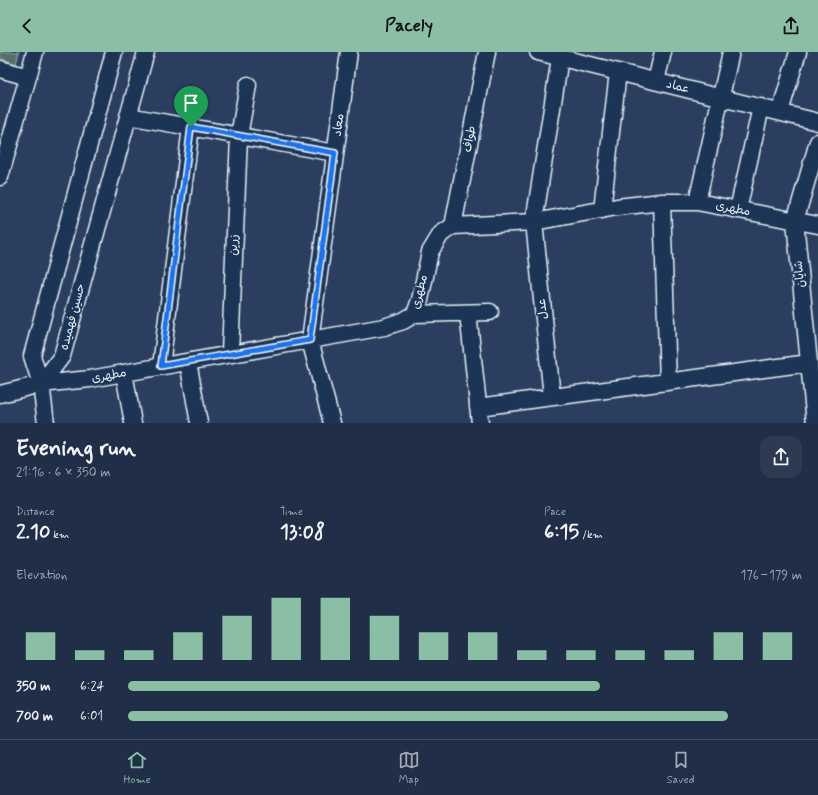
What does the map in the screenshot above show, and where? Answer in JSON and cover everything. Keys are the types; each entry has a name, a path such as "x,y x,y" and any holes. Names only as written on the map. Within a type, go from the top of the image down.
{"street":[{"path":"0,177 6,134 28,77 35,52"},
{"path":"46,423 41,384 32,356 114,52"},
{"name":"حسین فهمیده","path":"41,384 62,356 146,52"},
{"name":"معاد","path":"310,340 349,52"},
{"name":"طواف","path":"453,226 487,52"},
{"name":"عماد","path":"538,52 560,58 582,57 618,72 818,122"},
{"path":"656,81 663,52"},
{"path":"697,202 719,97 731,52"},
{"path":"780,112 798,52"},
{"name":"عدل","path":"552,397 534,222 560,58"},
{"path":"0,69 28,77"},
{"path":"602,210 618,72"},
{"name":"زرین","path":"230,354 239,136 248,85"},
{"path":"738,210 761,107"},
{"path":"128,116 335,153"},
{"path":"161,366 191,127"},
{"path":"795,221 818,142"},
{"path":"662,202 668,382"},
{"name":"مطهری","path":"0,394 41,384 90,379 188,362 384,327 403,321 415,314 420,300 430,252 441,234 453,226 534,222 602,210 662,202 697,202 818,226"},
{"name":"شایان","path":"795,221 812,352 816,400 815,423"},
{"path":"415,314 490,312"},
{"path":"468,313 479,415 552,397 668,382 812,352"},
{"path":"310,340 332,423"},
{"path":"188,362 199,423"},
{"path":"124,373 133,423"}],"green space":[{"path":"0,52 19,52 16,64 0,58"}],"route":[{"path":"191,127 335,153 310,340 161,366 191,127"}]}
